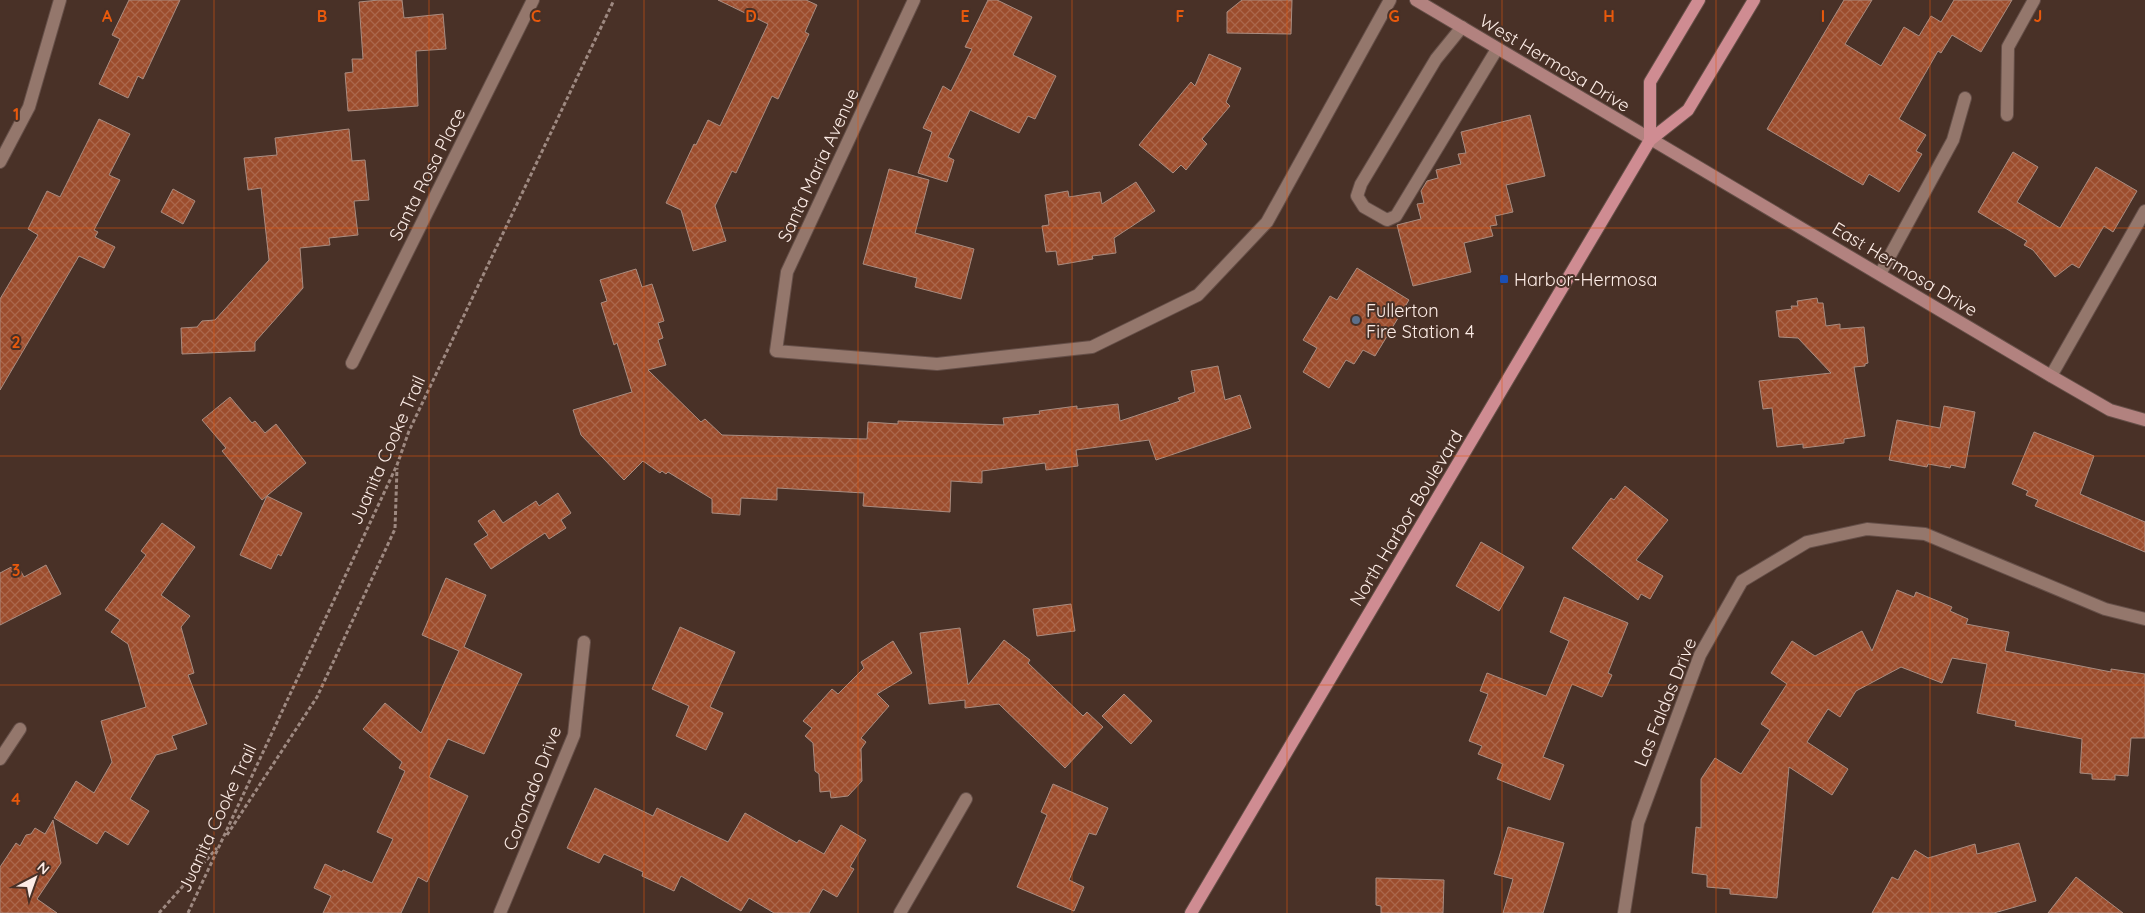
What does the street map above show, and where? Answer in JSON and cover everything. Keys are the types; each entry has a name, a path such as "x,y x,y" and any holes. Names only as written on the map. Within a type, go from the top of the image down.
{"main road":[{"path":"1650,140 1650,82 1699,0"},
{"name":"North Harbor Boulevard","path":"1191,913 1650,140 1688,110 1754,0"}],"street":[{"path":"0,162 29,107 60,0"},
{"name":"Santa Rosa Place","path":"352,363 533,0"},
{"name":"Santa Maria Avenue","path":"914,0 787,272 776,350 937,364 1092,347 1198,295 1267,222 1390,0"},
{"name":"West Hermosa Drive","path":"1416,0 1650,140"},
{"path":"2007,115 2008,47 2034,0"},
{"path":"1462,28 1436,59 1361,184 1357,196 1364,207 1387,220 1396,216 1497,49"},
{"path":"1880,274 1953,140 1965,98"},
{"name":"East Hermosa Drive","path":"1650,140 2110,410 2145,420"},
{"path":"2051,376 2145,211"},
{"name":"Las Faldas Drive","path":"1624,913 1638,823 1700,655 1742,581 1807,542 1867,529 1925,534 2105,609 2145,620"},
{"name":"Coronado Drive","path":"500,913 574,735 584,642"},
{"path":"0,759 20,729"},
{"path":"900,913 966,799"}],"path":[{"name":"Juanita Cooke Trail","path":"188,913 397,464 409,431 614,0"},
{"path":"159,913 220,844 321,688 394,529 397,464"}],"building":[{"path":"129,0 180,0 143,79 138,76 128,98 99,84 120,39 112,35"},
{"path":"402,0 404,18 443,14 446,49 416,51 418,106 348,111 345,73 353,72 352,59 363,59 359,2"},
{"path":"718,0 806,0 817,5 805,32 809,34 778,99 772,96 736,173 732,171 715,206 726,241 693,251 681,210 666,203 694,144 696,145 708,120 720,126 768,24"},
{"path":"988,0 997,0 1032,17 1013,55 1056,76 1035,119 1028,116 1019,133 970,110 948,157 954,160 947,182 918,173 932,132 923,128 943,86 951,91 972,49 965,47"},
{"path":"1242,0 1292,0 1291,34 1227,33 1227,12"},
{"path":"1844,0 1872,0 1845,44 1881,66 1904,27 1919,36 1931,16 1941,22 1954,0 2012,0 1981,52 1952,35 1941,53 1938,51 1899,119 1926,135 1916,151 1922,154 1899,192 1869,174 1863,185 1767,129"},
{"path":"1209,54 1241,68 1226,102 1230,106 1202,139 1207,144 1186,170 1181,165 1173,173 1139,145 1191,82 1195,86"},
{"path":"1530,115 1545,176 1506,185 1513,212 1495,216 1497,225 1490,226 1493,236 1464,243 1471,272 1413,286 1397,225 1421,219 1417,204 1424,203 1421,191 1427,181 1438,178 1436,170 1461,164 1458,154 1466,153 1461,132"},
{"path":"99,119 130,134 109,175 120,180 94,230 98,232 95,237 115,247 104,268 79,256 0,390 0,299 38,235 28,229 47,191 60,197"},
{"path":"349,129 352,161 365,160 369,200 354,201 358,235 329,238 330,245 300,248 303,288 255,342 255,351 182,354 181,328 197,327 202,321 215,320 269,260 261,188 248,190 244,158 277,155 275,138"},
{"path":"2013,152 2038,167 2017,202 2060,228 2096,167 2137,191 2113,232 2104,226 2079,268 2072,264 2055,277 2033,250 2024,245 2027,241 1978,212"},
{"path":"889,169 929,180 915,233 974,249 961,299 915,287 917,278 863,264"},
{"path":"1136,182 1155,211 1114,238 1116,253 1092,256 1093,259 1058,265 1056,251 1046,252 1042,226 1049,225 1045,195 1068,191 1069,197 1100,192 1102,204"},
{"path":"173,189 195,201 183,224 161,212"},
{"name":"Fullerton Fire Station 4","path":"1357,268 1409,300 1375,356 1363,350 1354,364 1346,360 1329,388 1303,372 1317,348 1303,340 1330,296 1337,300"},
{"path":"636,269 642,287 652,284 664,321 658,323 663,338 658,340 666,365 648,370 701,422 705,419 722,435 867,439 868,422 898,424 898,421 1004,425 1003,418 1040,414 1039,411 1077,406 1077,409 1118,404 1120,421 1180,401 1178,398 1195,392 1191,371 1218,366 1225,400 1240,395 1251,428 1156,460 1149,440 1076,450 1078,466 1046,470 1045,463 982,471 982,483 951,481 950,512 863,506 864,493 777,488 777,500 741,498 740,515 712,513 712,499 668,472 666,474 662,471 660,473 643,461 624,480 581,435 573,410 632,392 617,343 614,345 601,303 607,301 600,280"},
{"path":"1817,298 1818,303 1823,303 1826,326 1840,324 1840,329 1864,327 1868,363 1865,366 1854,367 1865,436 1844,439 1844,443 1803,448 1803,444 1777,447 1772,408 1763,409 1759,381 1831,373 1798,338 1779,337 1776,311 1792,309 1791,306 1798,306 1797,301"},
{"path":"230,397 252,423 255,421 265,433 276,424 306,463 262,500 222,451 226,448 202,420"},
{"path":"1944,406 1975,412 1965,468 1951,465 1950,468 1928,464 1927,467 1889,460 1897,420 1940,428"},
{"path":"2034,432 2094,456 2080,494 2145,522 2145,552 2035,506 2038,500 2026,495 2028,491 2012,484"},
{"path":"1625,486 1668,520 1636,560 1663,576 1650,599 1641,594 1638,600 1572,548 1611,498 1614,500"},
{"path":"558,493 571,513 561,520 566,528 549,539 545,533 491,569 474,544 488,535 478,521 494,510 503,523 536,501 539,506"},
{"path":"267,496 302,513 281,556 278,554 271,569 240,555"},
{"path":"162,523 195,547 161,595 190,616 181,627 194,673 188,675 207,724 172,736 177,749 156,755 130,799 149,811 128,845 105,831 97,844 54,818 76,781 94,793 112,762 101,721 146,707 128,644 111,632 120,620 105,610 146,555 141,551"},
{"path":"1481,542 1524,567 1499,611 1456,586"},
{"path":"17,564 24,577 46,565 61,594 0,625 0,573"},
{"path":"446,578 486,595 464,647 522,674 484,754 448,739 429,777 468,796 427,882 418,877 401,913 323,913 331,896 314,888 325,864 372,883 393,839 377,832 405,771 399,768 402,762 363,729 385,703 421,733 459,651 422,635"},
{"path":"1897,590 1914,597 1916,592 1952,607 1950,611 1968,619 1966,624 2009,632 2005,651 2111,672 2111,669 2145,674 2145,738 2131,738 2128,776 2115,775 2115,780 2092,779 2092,774 2080,773 2082,739 2015,726 2016,721 1977,713 1987,664 1952,658 1942,683 1901,667 1856,691 1840,717 1828,709 1807,742 1848,769 1832,795 1789,767 1777,898 1730,894 1730,889 1707,887 1707,875 1692,873 1696,827 1701,828 1701,779 1715,758 1741,774 1770,730 1761,724 1787,684 1771,673 1792,641 1815,656 1862,631 1872,651"},
{"path":"1564,597 1628,623 1608,673 1612,675 1602,697 1572,684 1543,757 1564,765 1550,800 1497,779 1503,764 1478,754 1482,746 1469,741 1488,694 1480,691 1487,673 1546,696 1569,641 1550,632"},
{"path":"1071,604 1075,631 1037,636 1033,609"},
{"path":"680,627 735,652 710,707 723,713 706,750 676,736 689,706 652,689"},
{"path":"960,628 968,685 1004,640 1030,660 1028,663 1083,716 1087,712 1103,727 1065,768 999,704 965,708 965,700 929,704 920,633"},
{"path":"893,641 912,673 877,694 889,706 861,738 866,742 861,749 862,781 848,796 831,798 830,791 820,792 819,774 815,771 813,743 805,736 812,728 803,721 832,689 838,694 864,668 861,662"},
{"path":"1124,694 1152,721 1131,744 1102,716"},
{"path":"1053,784 1108,808 1096,835 1089,833 1069,880 1084,887 1074,911 1017,887 1047,815 1041,812"},
{"path":"595,788 653,816 657,808 728,842 745,813 797,843 799,840 824,854 841,825 866,840 850,867 854,869 837,897 823,889 809,913 774,913 749,898 741,911 681,876 674,891 642,876 643,872 604,854 599,863 567,848"},
{"path":"53,820 61,863 37,899 57,913 0,913 0,867 16,843 20,846 26,835 31,834 35,828 45,834"},
{"path":"1508,827 1564,843 1543,913 1503,913 1513,879 1494,874"},
{"path":"2019,843 2036,901 1994,913 1872,913 1892,877 1898,880 1915,850 1928,858 1975,844 1977,854"},
{"path":"2076,877 2123,913 2048,913"},
{"path":"1376,878 1444,880 1443,913 1381,913 1381,906 1376,905"}],"place":[{"name":"Harbor-Hermosa","path":"1504,279"},
{"name":"Fullerton Fire Station 4","path":"1356,320"}]}
